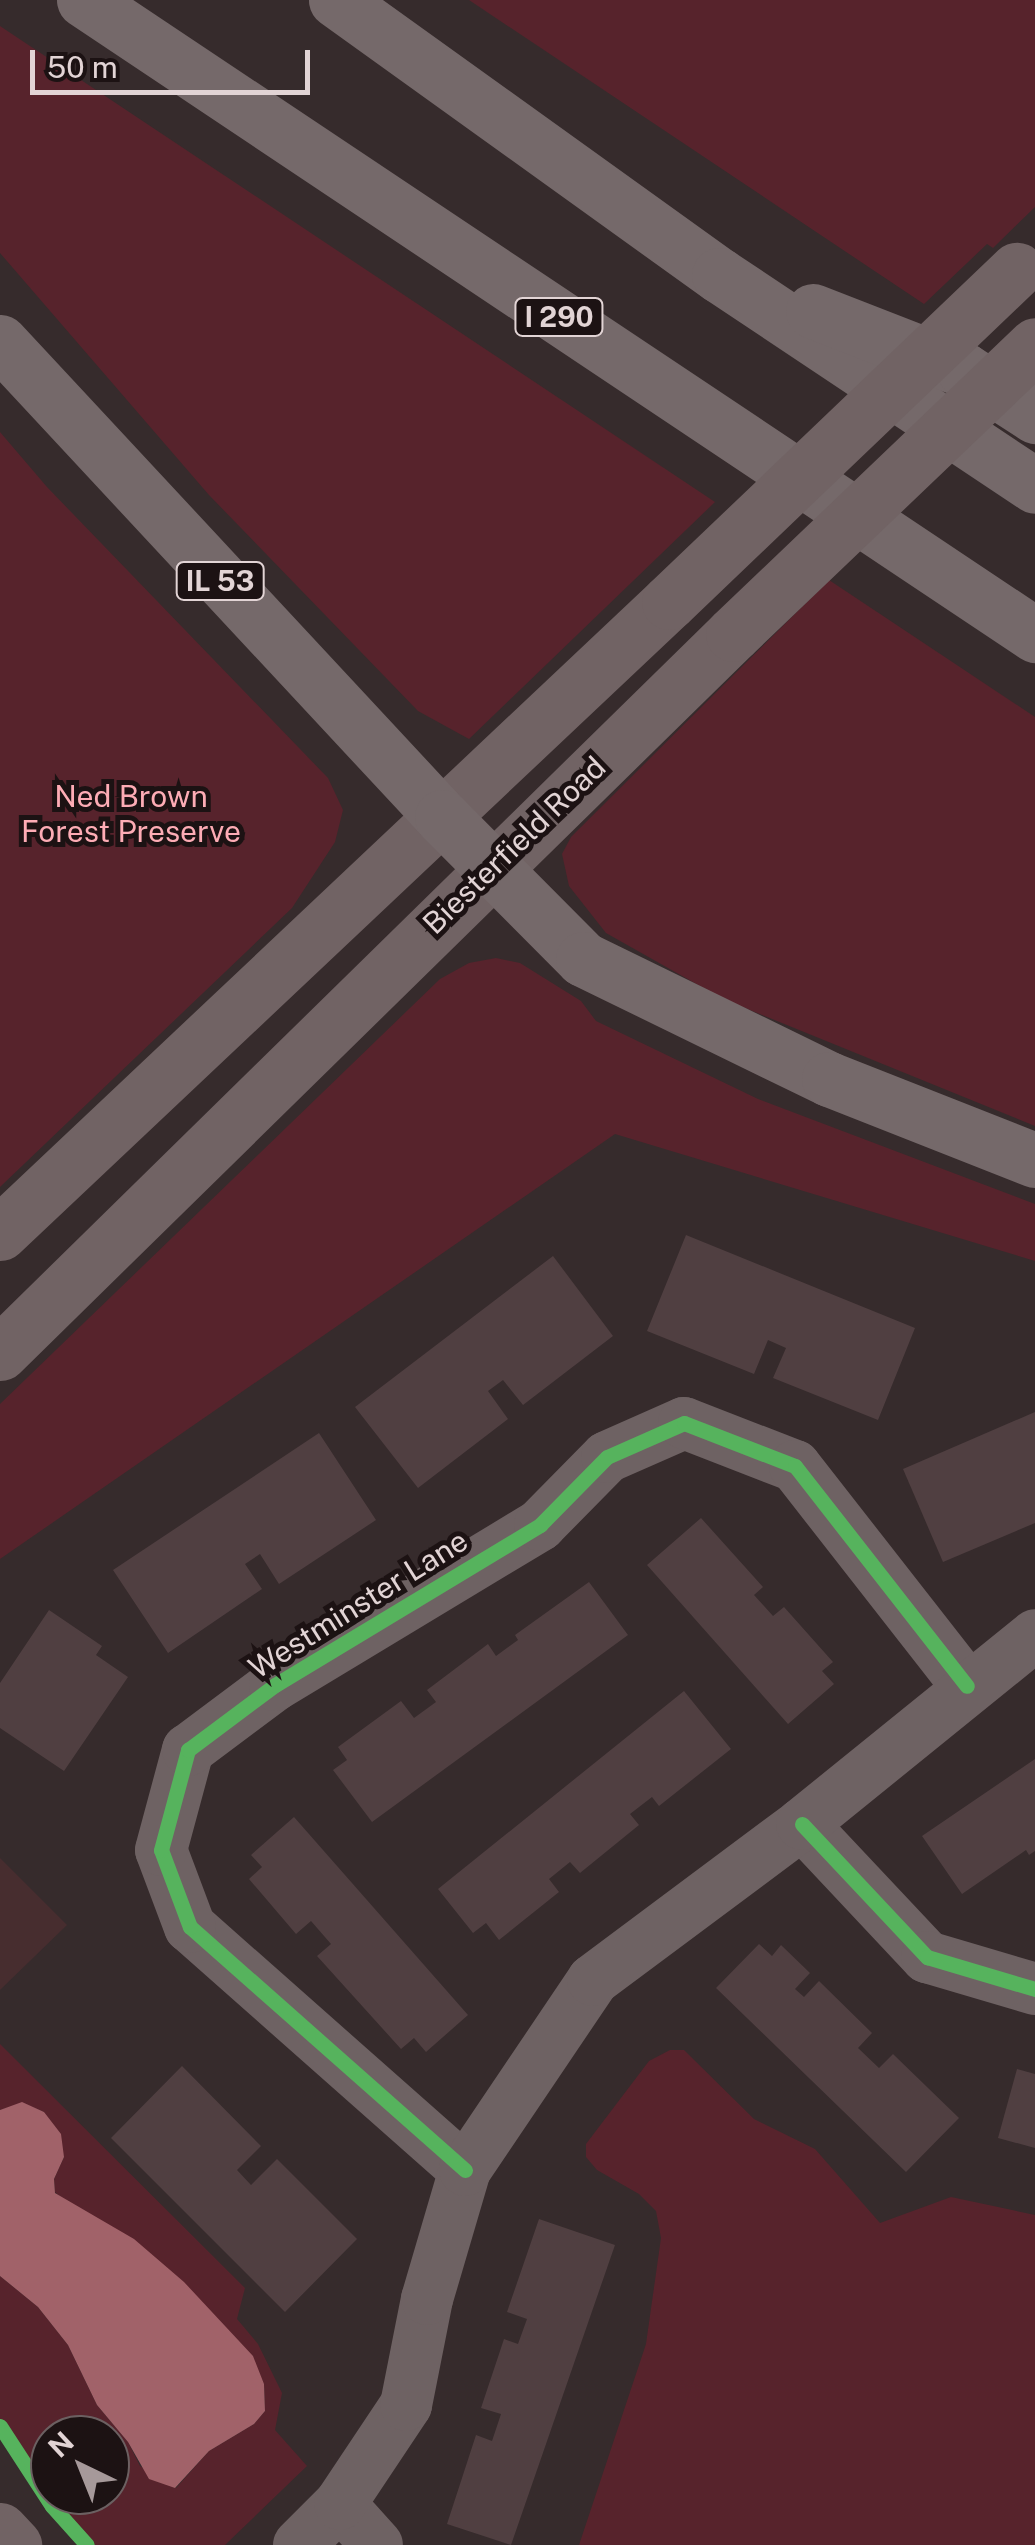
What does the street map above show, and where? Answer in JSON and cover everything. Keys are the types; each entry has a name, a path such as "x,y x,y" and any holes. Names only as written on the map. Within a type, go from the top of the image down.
{"highway":[{"name":"I 290","path":"84,0 1035,635"},
{"path":"336,0 718,275 1035,486"},
{"path":"718,275 964,370 1035,416"},
{"name":"IL 53","path":"0,342 442,818"},
{"path":"442,818 582,959 829,1079 1035,1160"}],"main road":[{"path":"0,1233 1026,262"},
{"name":"Biesterfield Road","path":"0,1353 492,866 1035,344"},
{"path":"0,2530 14,2545"}],"street":[{"name":"Westminster Lane","path":"465,2170 190,1927 162,1850 188,1750 275,1685 540,1525 607,1457 684,1422 795,1466 968,1686"},
{"path":"299,2545 340,2504 406,2405 427,2298 465,2170 594,1980 802,1824 1035,1635"},
{"path":"802,1824 926,1957 1035,1989"},
{"path":"340,2504 377,2545"}],"shaded area":[{"path":"0,1858 67,1925 0,1990"},
{"path":"22,2102 44,2112 61,2134 64,2157 54,2179 55,2193 134,2239 184,2282 253,2356 264,2384 265,2411 254,2424 209,2451 175,2488 149,2479 130,2446 130,2415 105,2415 68,2345 38,2307 0,2276 0,2110"}],"green space":[{"path":"469,0 1035,0 1035,207 993,248 987,244 924,304"},
{"path":"0,26 715,502 469,739 418,711 209,495 0,253"},
{"name":"Ned Brown Forest Preserve","path":"0,432 47,487 328,778 343,810 335,842 292,908 0,1187"},
{"path":"829,580 1035,717 1035,1126 723,999 606,933 569,886 562,854 571,837"},
{"path":"496,958 520,963 581,1001 596,1021 758,1099 1035,1204 1035,1261 615,1134 0,1559 0,1404 440,979 469,963"},
{"path":"0,2044 245,2288 237,2319 258,2344 282,2393 275,2430 307,2466 225,2545 87,2545 60,2515 130,2515 130,2446 140,2466 176,2488 209,2451 254,2424 265,2411 264,2384 55,2192 54,2179 64,2157 44,2112 22,2103 0,2110"},
{"path":"670,2050 684,2050 754,2119 815,2149 880,2223 951,2197 1035,2215 1035,2545 579,2545 646,2344 661,2238 656,2211 639,2194 597,2170 586,2157 586,2144 649,2061"},
{"path":"0,2276 38,2307 68,2345 105,2415 30,2415 30,2472 0,2426"}],"building":[{"path":"686,1235 915,1328 878,1420 773,1378 786,1348 768,1340 754,1374 647,1331"},
{"path":"553,1256 613,1336 523,1405 503,1380 488,1391 508,1419 418,1488 355,1407"},
{"path":"1035,1412 1035,1523 943,1562 903,1469"},
{"path":"319,1433 376,1520 279,1584 260,1554 245,1564 262,1589 168,1653 113,1570"},
{"path":"701,1518 763,1587 754,1595 773,1616 784,1607 833,1662 822,1671 834,1684 788,1724 647,1565"},
{"path":"589,1582 628,1635 372,1822 333,1770 347,1760 338,1747 401,1701 414,1718 436,1702 427,1690 488,1644 496,1656 518,1640 515,1635"},
{"path":"49,1610 102,1646 96,1655 128,1677 64,1771 0,1728 0,1683"},
{"path":"684,1691 731,1749 659,1806 652,1797 630,1814 639,1825 580,1873 570,1862 549,1879 559,1892 499,1940 486,1923 473,1933 438,1889"},
{"path":"1035,1759 1035,1851 1029,1855 1026,1850 962,1894 922,1836"},
{"path":"294,1817 468,2015 426,2052 414,2038 401,2049 317,1956 331,1944 311,1921 296,1934 249,1879 262,1867 251,1855"},
{"path":"759,1944 772,1956 781,1945 810,1973 795,1989 804,1997 819,1981 872,2033 858,2048 879,2068 893,2054 959,2118 906,2172 716,1988"},
{"path":"182,2066 261,2146 237,2170 251,2185 277,2159 357,2239 285,2312 111,2138"},
{"path":"1017,2069 1035,2074 1035,2148 998,2138"},
{"path":"539,2219 615,2245 511,2545 447,2524 476,2435 492,2441 501,2414 481,2408 504,2339 518,2344 527,2319 507,2312"}],"cycle path":[{"path":"465,2170 190,1927 161,1850 188,1750 275,1685 540,1525 607,1457 684,1423 795,1466 967,1686"},
{"path":"802,1824 927,1957 1035,1989"},
{"path":"0,2426 52,2506 87,2545"}]}
